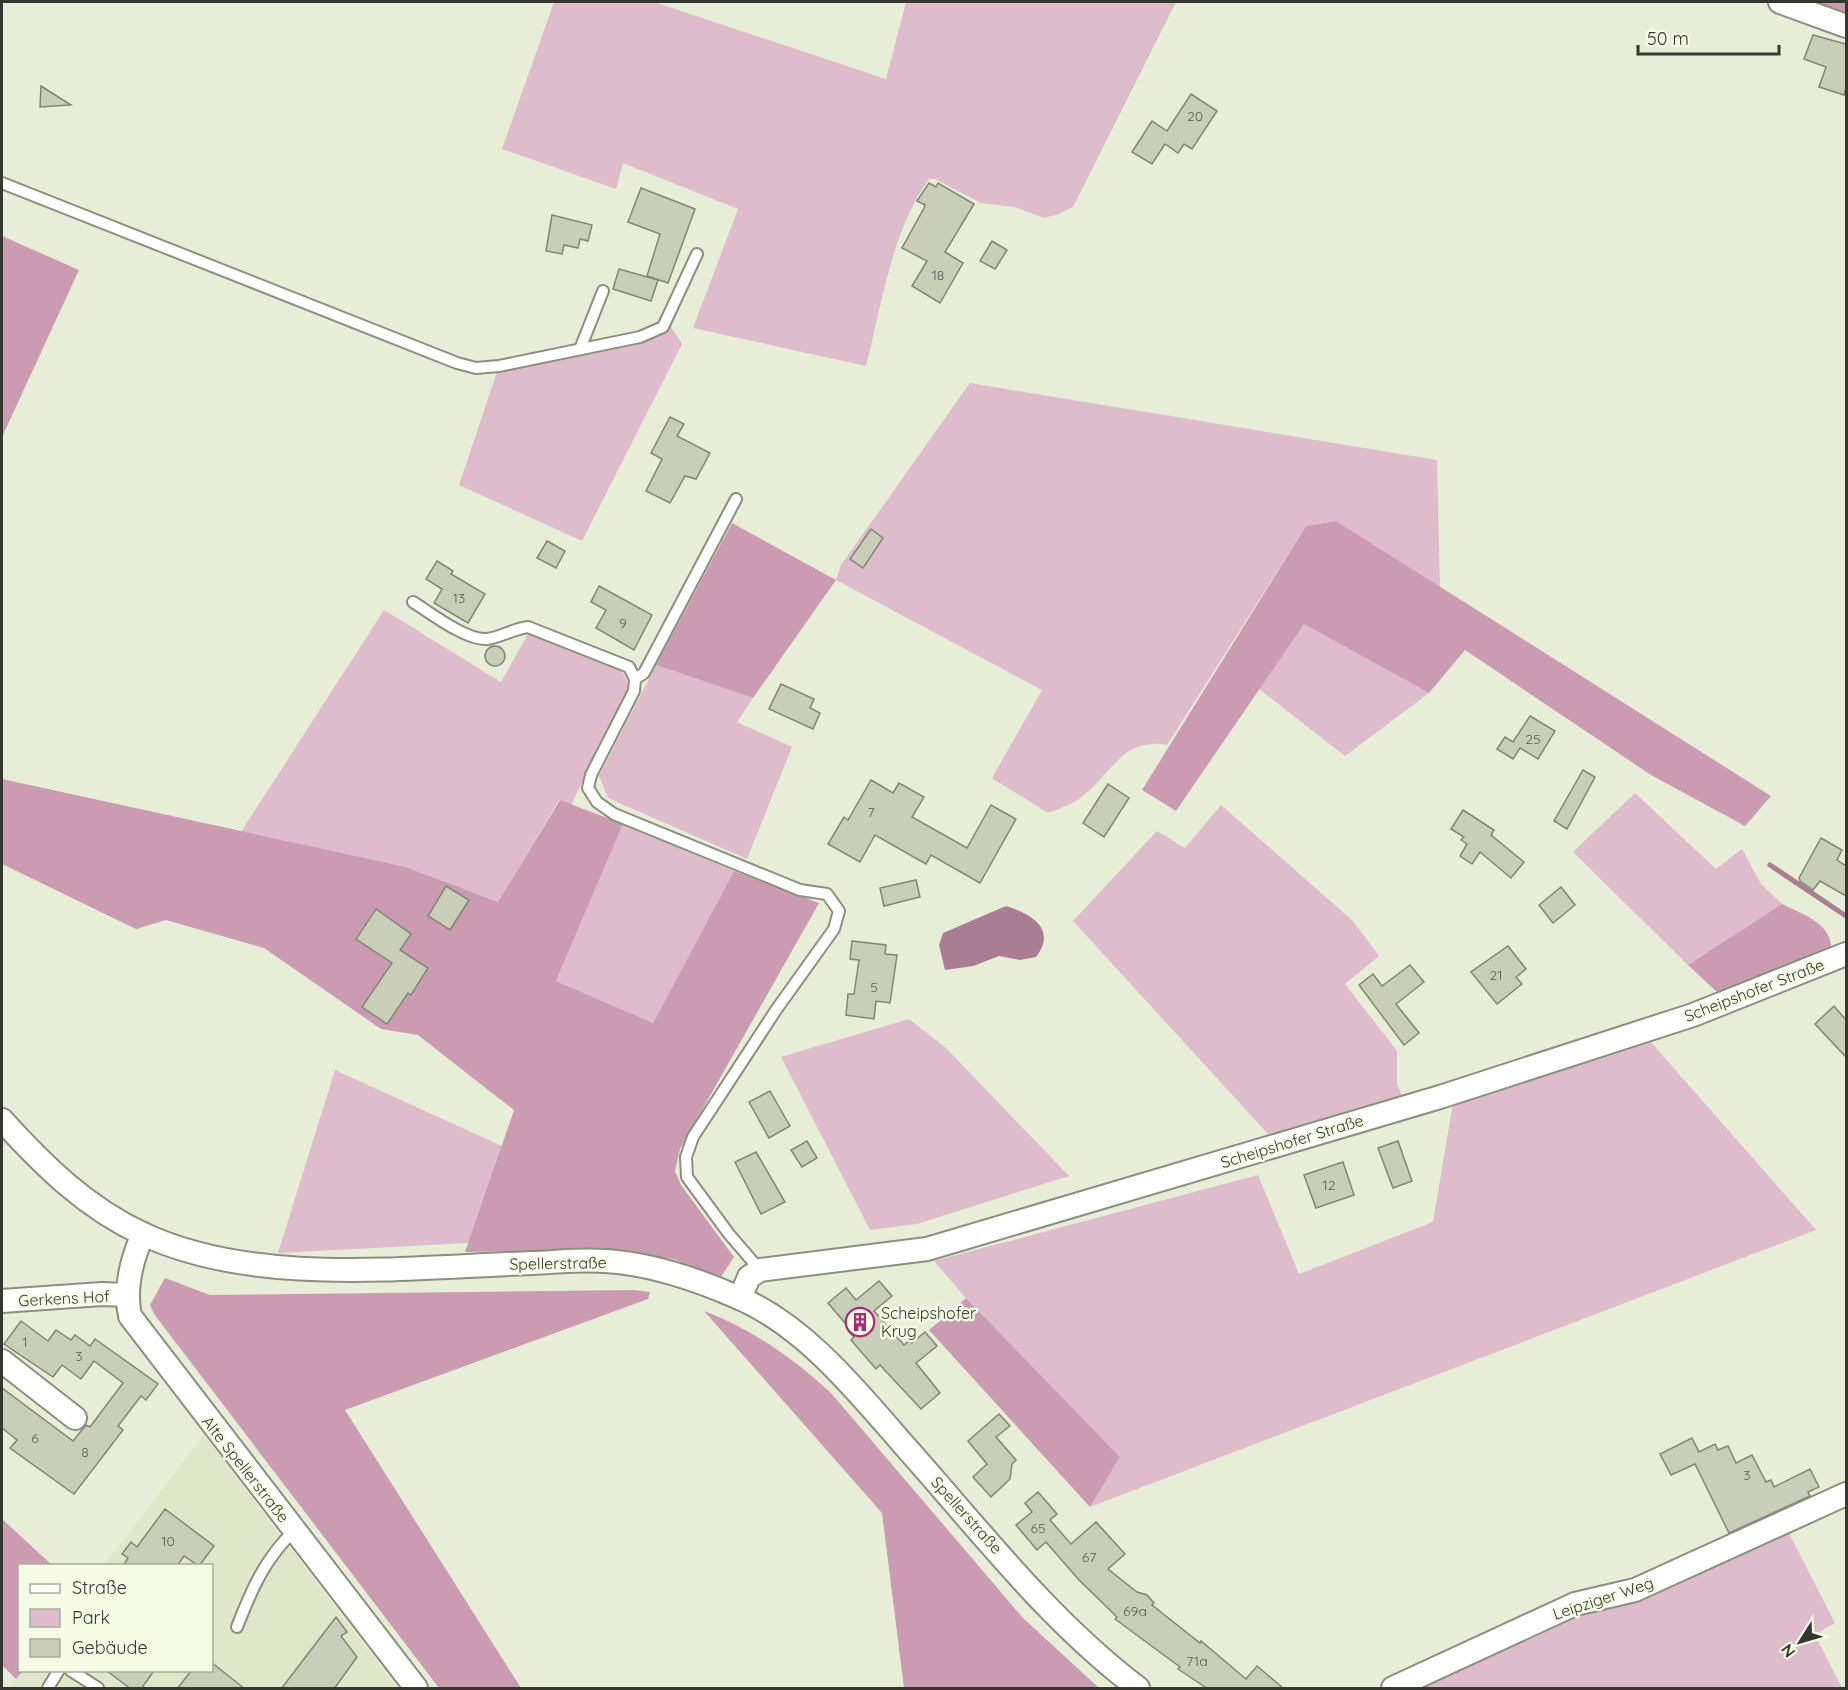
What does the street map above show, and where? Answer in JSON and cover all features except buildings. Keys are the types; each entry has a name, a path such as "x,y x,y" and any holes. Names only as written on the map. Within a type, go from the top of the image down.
{"street":[{"path":"1780,2 1846,26"},
{"name":"Scheipshofer Straße","path":"760,1270 927,1250 1451,1093 1694,1015 1846,954"},
{"name":"Spellerstraße","path":"2,1120 40,1162 86,1201 142,1234 201,1256 261,1268 352,1269 607,1261 675,1273 740,1298 770,1314 836,1367 1053,1612 1105,1664 1138,1689"},
{"path":"126,1296 135,1253 142,1234"},
{"path":"740,1298 749,1277 760,1270"},
{"name":"Gerkens Hof","path":"2,1302 102,1294 126,1296"},
{"name":"Alte Spellerstraße","path":"126,1296 130,1316 147,1341 416,1689"},
{"path":"2,1360 75,1418"},
{"name":"Leipziger Weg","path":"1393,1689 1575,1604 1635,1590 1846,1494"}],"lane":[{"path":"2,183 457,363 476,368 499,366 640,337 663,327 697,254"},
{"path":"580,349 603,291"},
{"path":"635,679 644,673 736,500"},
{"path":"413,602 476,640 528,627 629,667 635,679 634,692 591,775 588,788 597,802 614,814 800,890 826,894 839,910 834,929 776,1010 693,1137 686,1157 687,1177 760,1270"},
{"path":"237,1627 265,1563 294,1531"},
{"path":"48,1689 58,1672"},
{"path":"72,1672 98,1689"}],"shaded area":[{"path":"1808,2 1846,2 1846,15"},
{"path":"2,236 79,270 2,437"},
{"path":"1336,521 1771,796 1745,826 1651,775 1465,650 1429,693 1304,624 1176,811 1142,790 1306,526"},
{"path":"732,523 836,580 753,698 656,665"},
{"path":"2,779 406,867 498,902 560,800 623,824 556,981 653,1023 734,871 819,903 680,1149 675,1171 681,1185 734,1257 721,1277 673,1259 608,1250 465,1252 514,1110 418,1035 381,1029 264,948 166,920 136,929 2,864"},
{"path":"1782,904 1807,916 1821,926 1827,932 1831,949 1718,993 1688,965"},
{"path":"1006,906 1032,918 1043,930 1042,947 1036,957 1020,960 999,956 973,966 945,970 939,945 943,933"},
{"path":"165,1278 210,1295 633,1290 650,1292 648,1299 345,1410 521,1688 439,1688 154,1314 150,1305"},
{"path":"966,1298 1120,1457 1090,1507 929,1330"},
{"path":"704,1311 739,1326 771,1346 831,1393 1023,1618 1099,1688 904,1688 882,1513"},
{"path":"204,1435 397,1688 9,1688 22,1672 213,1672 213,1564 105,1564"},
{"path":"2,1519 51,1564 18,1564 18,1672 22,1672 16,1679 2,1665"}],"green space":[{"path":"554,2 654,2 886,79 906,2 1176,2 1073,207 1044,218 1015,207 981,203 935,179 929,179 905,222 897,245 866,366 693,328 738,209 623,163 616,189 502,149"},
{"path":"671,327 682,344 582,541 459,485 497,372 656,338"},
{"path":"970,383 1437,460 1440,587 1336,521 1306,526 1167,745 1152,744 1128,752 1079,799 1048,813 992,778 1042,690 836,580 841,565"},
{"path":"384,610 501,682 528,634 618,667 626,679 626,693 571,805 559,800 498,902 406,867 241,832"},
{"path":"1304,624 1429,693 1345,756 1259,689"},
{"path":"656,665 753,698 737,722 792,747 747,859 608,798 599,776"},
{"path":"1635,793 1716,869 1742,849 1761,884 1782,904 1688,965 1573,852"},
{"path":"1221,805 1353,921 1379,956 1345,984 1397,1051 1397,1084 1402,1095 1268,1134 1073,921 1157,831 1185,848"},
{"path":"623,824 734,871 653,1023 556,981"},
{"path":"909,1019 946,1048 1069,1176 917,1224 870,1230 781,1057"},
{"path":"1649,1040 1816,1230 1090,1507 1120,1457 966,1298 934,1261 1258,1175 1299,1274 1433,1222 1454,1097"},
{"path":"335,1070 502,1146 469,1243 278,1253"},
{"path":"1787,1529 1835,1623 1815,1635 1842,1688 1413,1688 1577,1611"}],"waterway":[{"path":"1770,865 1846,916"}],"place":[{"name":"Scheipshofer Krug","path":"860,1322"}]}
